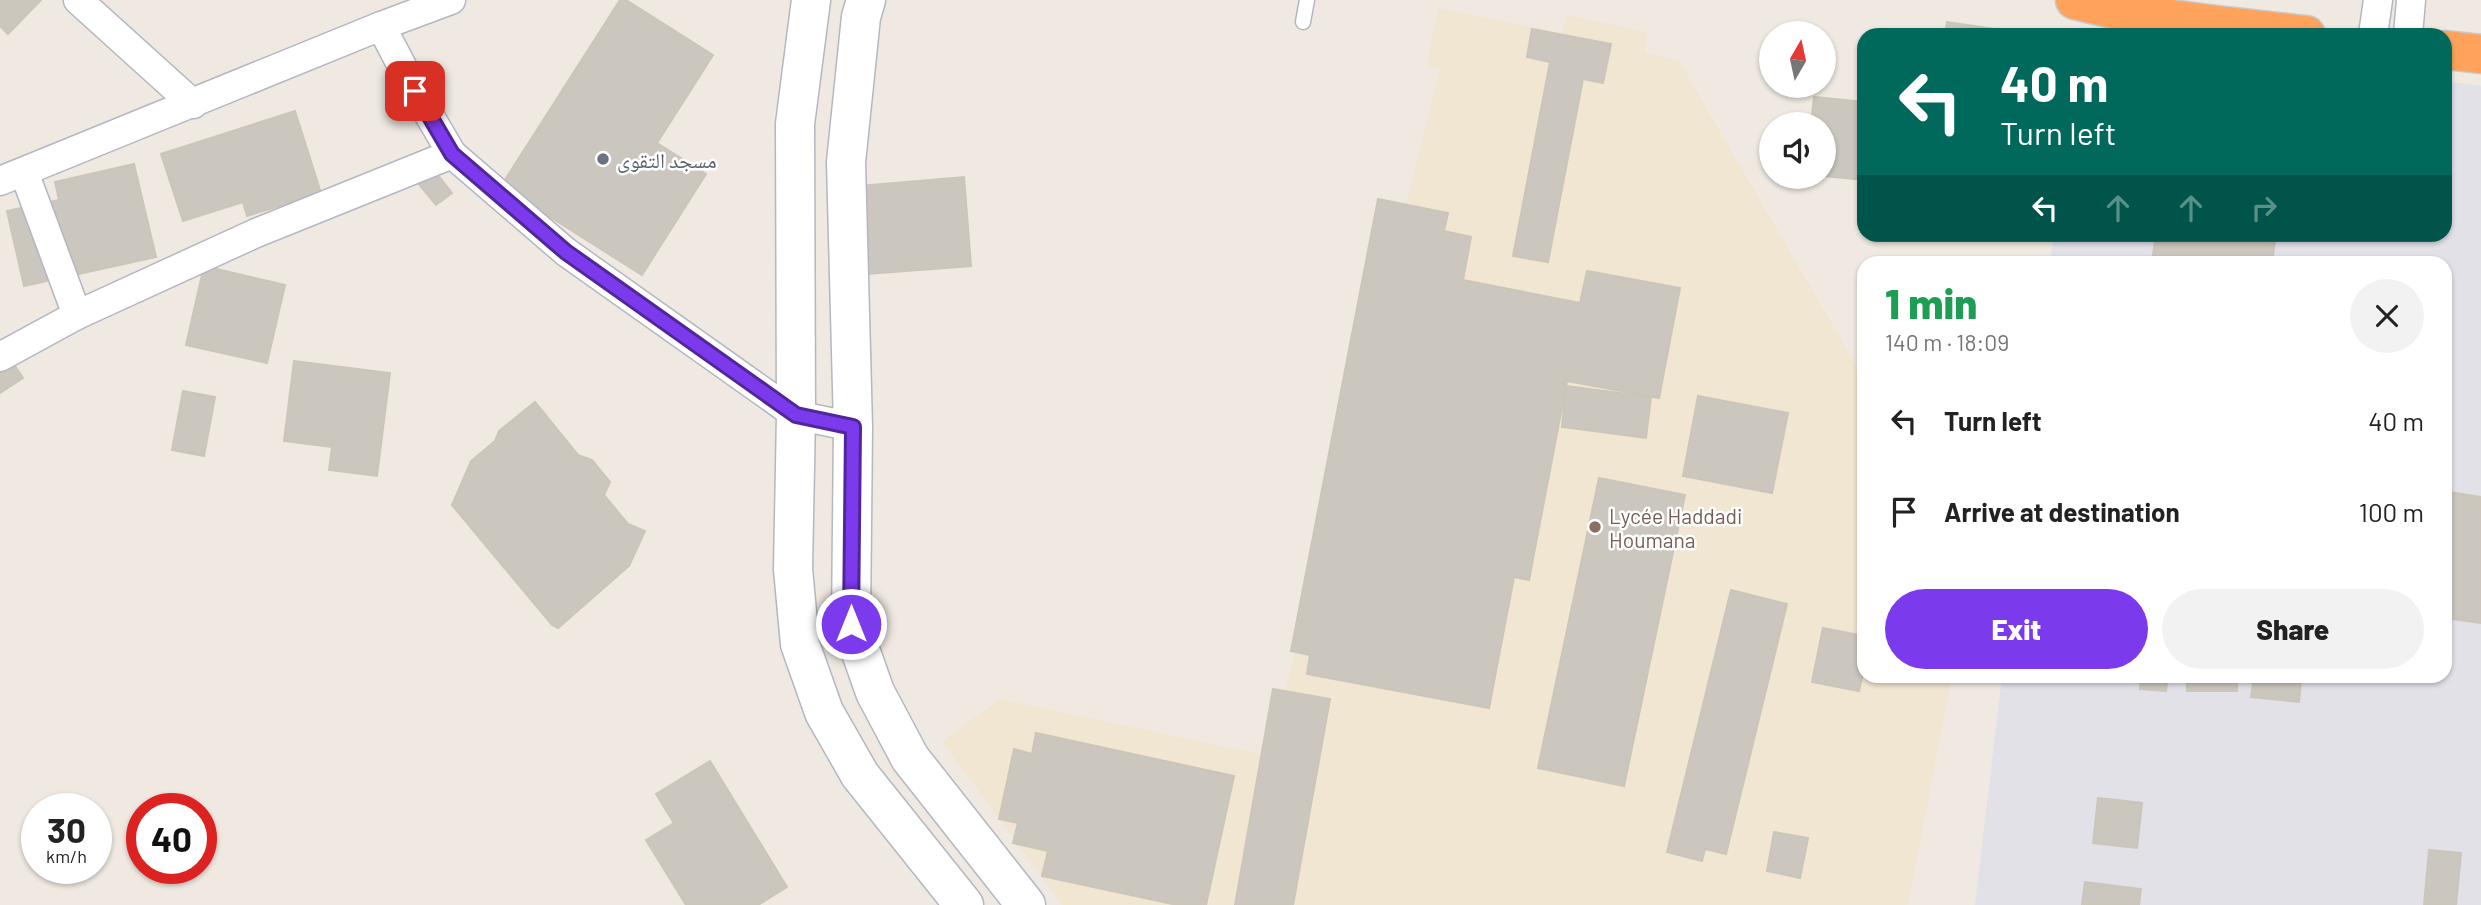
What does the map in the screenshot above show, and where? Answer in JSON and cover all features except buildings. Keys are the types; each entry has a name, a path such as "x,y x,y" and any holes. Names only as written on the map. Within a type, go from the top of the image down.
{"highway":[{"path":"2075,0 2103,8 2180,21 2243,28"},
{"path":"2452,51 2481,54"}],"street":[{"path":"78,0 192,104"},
{"path":"77,315 12,176 451,0"},
{"path":"811,0 795,124 796,415 793,569 800,643 824,712 860,775 964,905"},
{"path":"866,0 861,17 846,162 853,427 851,624 875,692 910,758 1026,905"},
{"path":"2374,28 2378,0"},
{"path":"2409,28 2411,0"},
{"path":"382,26 415,91 452,154 566,252 796,415 853,427"},
{"path":"0,357 77,315 256,233 452,154"}],"lane":[{"path":"1303,22 1307,0"}],"shaded area":[{"name":"Lycée Haddadi Houmana","path":"1438,8 1562,33 1567,15 1647,32 1645,53 1679,61 1857,367 1857,683 1951,683 1908,905 1062,905 942,741 1000,699 1269,756 1440,69 1427,65"},
{"path":"2452,82 2481,86 2481,905 1975,905 2001,683 2452,683 2452,256 2051,256 2053,242 2452,242"}],"place":[{"name":"مسجد التقوى","path":"603,159"},
{"name":"Lycée Haddadi Houmana","path":"1595,527"}],"route":[{"path":"415,91 452,154 566,252 796,415 853,427 851,624"}]}
